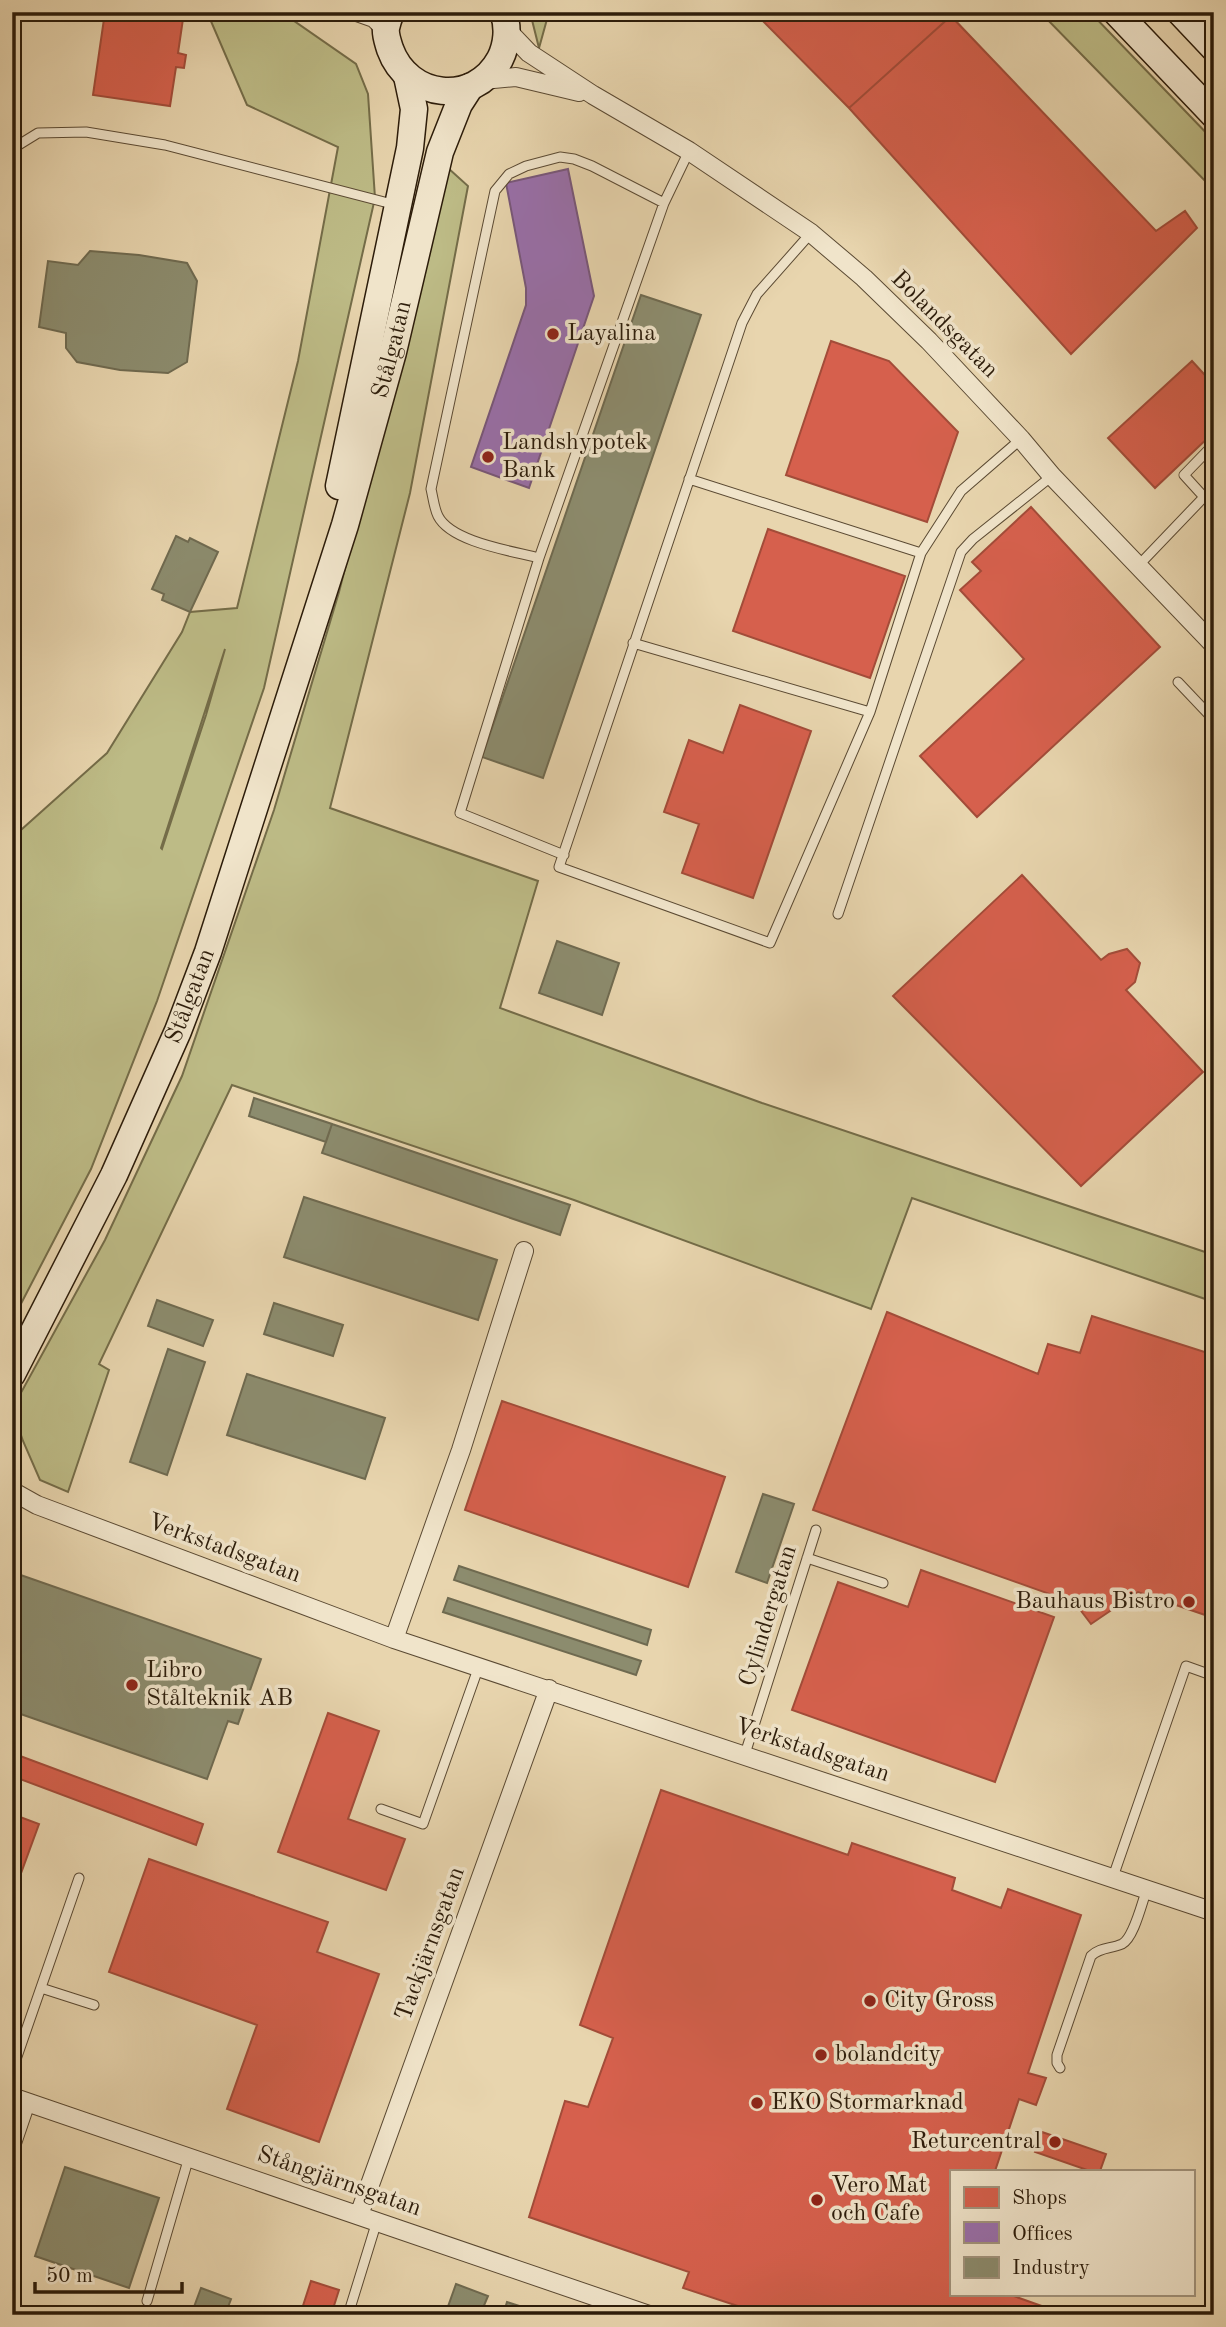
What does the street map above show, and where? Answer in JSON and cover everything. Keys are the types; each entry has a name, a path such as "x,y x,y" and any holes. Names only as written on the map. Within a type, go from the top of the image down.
{"main road":[{"path":"1116,12 1214,115"},
{"path":"1180,12 1214,48"},
{"name":"Stålgatan","path":"315,615 328,538 410,148 414,109 407,76 394,60 388,21"},
{"name":"Stålgatan","path":"14,1367 114,1175 178,1031 208,952 345,525 393,352 440,152 459,104 495,68 503,52 505,21"},
{"path":"407,76 421,86 437,91 454,91 477,84"}],"street":[{"path":"357,12 388,21"},
{"name":"Bolandsgatan","path":"505,21 529,53 593,95 688,151 811,233 864,278 1021,439 1052,476 1214,645"},
{"name":"Bolandsgatan","path":"477,84 516,77 593,95"},
{"path":"394,1639 461,1450 524,1251"},
{"name":"Verkstadsgatan","path":"12,1491 37,1505 394,1639 1214,1912"},
{"name":"Verkstadsgatan","path":"12,1506 37,1505"},
{"name":"Tackjärnsgatan","path":"359,2215 549,1689"},
{"path":"12,2143 19,2100"},
{"name":"Stångjärnsgatan","path":"19,2100 649,2315"}],"lane":[{"path":"12,149 38,133 86,132 165,145 398,205"},
{"path":"564,855 460,813 539,558 664,203 688,151"},
{"path":"539,558 489,546 454,533 438,517 431,489 495,191 509,174 526,166 560,157 592,166 664,203"},
{"path":"811,233 757,293 742,323 559,867 770,943 870,712 921,553 961,491 1021,439"},
{"path":"1214,444 1184,475 1214,508"},
{"path":"838,914 961,552 973,539 1052,476"},
{"path":"689,479 921,553"},
{"path":"1138,566 1204,497"},
{"path":"633,643 870,712"},
{"path":"1178,681 1214,720"},
{"name":"Cylindergatan","path":"745,1755 816,1530"},
{"path":"807,1558 883,1583"},
{"path":"381,1809 423,1824 479,1666"},
{"path":"1112,1877 1186,1666 1214,1676"},
{"path":"12,2071 79,1878"},
{"path":"1060,2068 1056,2055 1091,1956 1097,1950 1124,1943 1131,1935 1147,1889"},
{"path":"41,1988 94,2005"},
{"path":"146,2301 189,2157"},
{"path":"348,2315 377,2221"}],"shaded area":[{"path":"207,12 273,12 294,21 356,64 368,94 375,198 264,688 157,1001 91,1169 12,1321 12,838 107,753 182,632 190,612 237,608 298,361 338,147 247,105","holes":["225,649 206,715 162,849"]},
{"path":"530,12 549,12 539,48"},
{"path":"1040,12 1090,12 1214,141 1214,190"},
{"path":"448,168 468,186 410,493 330,808 538,881 500,1008 762,1103 1214,1255 1214,1302 912,1198 871,1309 574,1200 232,1085 99,1364 109,1370 68,1492 40,1480 12,1409 105,1240 182,1076 274,810 339,592"}],"building: Shops":[{"path":"105,12 184,12 178,53 186,55 184,68 176,67 170,106 93,95"},
{"path":"754,12 947,12 1156,231 1185,211 1197,228 1071,354 849,108"},
{"path":"951,16 1156,231 1185,211 1197,228 1071,354 849,108"},
{"path":"831,341 889,361 958,432 927,522 786,475"},
{"path":"1192,361 1214,385 1214,432 1155,488 1108,438"},
{"path":"1031,507 1160,647 977,817 920,756 1024,659 960,590 981,571 972,562"},
{"path":"768,529 905,576 870,678 733,631"},
{"path":"740,705 811,731 753,898 682,873 699,824 664,812 689,740 723,753"},
{"path":"1022,875 1101,960 1109,954 1127,949 1140,963 1135,982 1126,990 1203,1072 1081,1186 893,996"},
{"path":"887,1312 1038,1374 1048,1344 1080,1353 1092,1316 1214,1355 1214,1618 1138,1592 1091,1624 1075,1603 813,1510"},
{"path":"502,1401 725,1477 688,1587 465,1510"},
{"path":"921,1570 1054,1617 995,1782 792,1710 838,1582 908,1607"},
{"path":"328,1713 379,1731 348,1819 405,1839 386,1890 278,1852"},
{"path":"12,1753 203,1824 196,1845 12,1776"},
{"name":"bolandcity","path":"661,1790 848,1855 852,1843 955,1878 952,1890 1001,1908 1008,1889 1081,1915 1028,2073 1046,2078 1036,2105 1019,2099 995,2170 950,2170 950,2296 1014,2296 1067,2315 765,2315 683,2288 689,2272 529,2217 565,2101 588,2107 613,2038 580,2025"},
{"path":"12,1814 39,1824 20,1876 12,1873"},
{"path":"149,1859 328,1922 317,1952 379,1974 319,2142 227,2109 257,2025 109,1972"},
{"name":"Returcentral","path":"1042,2132 1106,2154 1100,2170 1087,2170 1035,2152"},
{"path":"311,2281 339,2290 331,2315 300,2315"}],"building: Offices":[{"path":"568,169 594,296 529,488 471,467 526,305 526,288 506,183"}],"building: Industry":[{"path":"90,251 187,263 197,281 187,362 168,373 120,370 77,362 66,348 66,333 39,327 48,261 78,265"},
{"path":"641,295 701,315 543,778 482,757"},
{"path":"176,536 188,542 190,538 218,552 190,612 162,600 164,594 152,589"},
{"path":"557,941 619,963 602,1015 539,993"},
{"path":"254,1098 332,1124 326,1142 249,1116"},
{"path":"332,1124 570,1205 560,1235 322,1153"},
{"path":"304,1197 497,1260 478,1320 284,1257"},
{"path":"157,1300 213,1320 203,1346 148,1326"},
{"path":"274,1303 343,1325 333,1356 264,1334"},
{"path":"168,1349 205,1362 167,1475 130,1462"},
{"path":"247,1374 385,1418 365,1479 227,1435"},
{"path":"763,1494 794,1504 767,1583 736,1572"},
{"path":"459,1566 651,1630 647,1645 454,1580"},
{"name":"Libro Stålteknik AB","path":"12,1572 261,1659 238,1724 228,1721 207,1779 12,1711"},
{"path":"448,1598 641,1661 636,1675 443,1612"},
{"path":"65,2167 159,2198 129,2288 35,2256"},
{"path":"456,2284 488,2296 480,2315 445,2315"},
{"path":"201,2288 231,2299 225,2315 191,2315"},
{"path":"507,2302 544,2314 544,2315 503,2315"}],"place":[{"name":"Layalina","path":"553,334"},
{"name":"Landshypotek Bank","path":"488,457"},
{"name":"Bauhaus Bistro","path":"1189,1602"},
{"name":"Libro Stålteknik AB","path":"132,1685"},
{"name":"City Gross","path":"870,2001"},
{"name":"bolandcity","path":"821,2055"},
{"name":"EKO Stormarknad","path":"757,2103"},
{"name":"Returcentral","path":"1055,2142"},
{"name":"Vero Mat och Cafe","path":"817,2200"}]}
